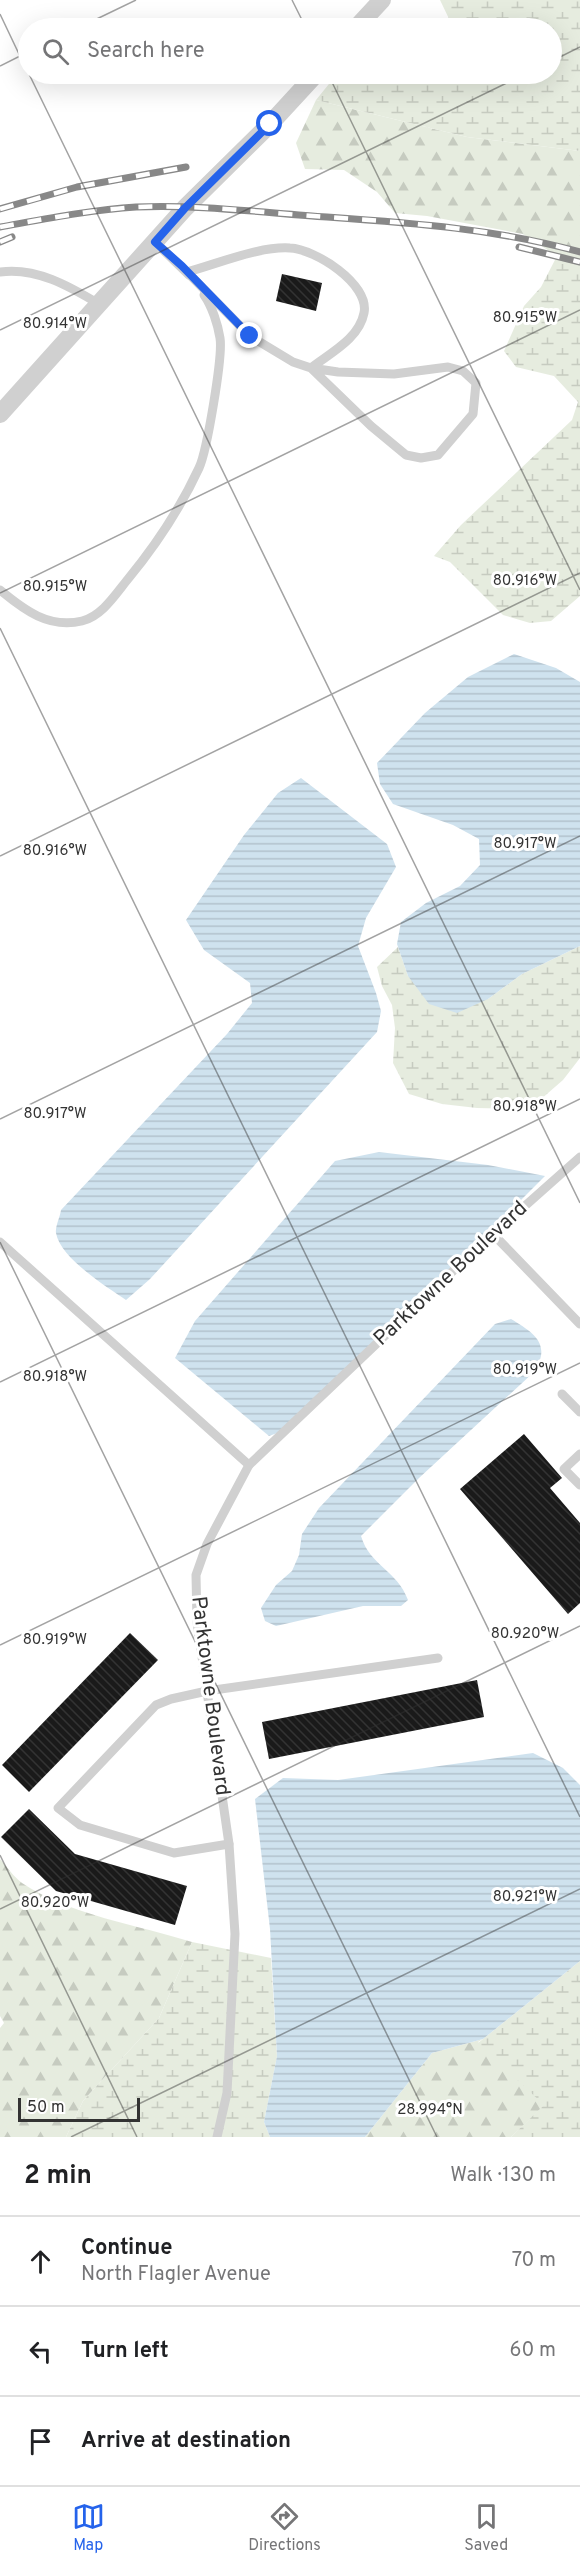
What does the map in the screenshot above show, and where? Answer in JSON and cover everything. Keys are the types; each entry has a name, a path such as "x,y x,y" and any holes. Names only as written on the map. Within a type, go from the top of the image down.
{"street":[{"path":"365,18 382,0"},
{"path":"0,414 185,208 307,84"}],"lane":[{"path":"155,242 250,336 292,362 311,368 338,372 394,374 448,367 463,371 476,383 473,414 438,455 421,458 406,455 370,426 311,368"},
{"path":"186,272 264,251 291,248 319,256 344,273 363,299 364,313 353,336 311,368"},
{"path":"0,272 22,272 44,276 99,304"},
{"path":"0,590 25,611 49,621 66,624 84,621 101,612 154,546 177,510 200,465 215,388 220,339 208,301 186,272"},
{"name":"Parktowne Boulevard","path":"216,2137 227,2093 235,1935 229,1844 197,1622 196,1575 207,1544 249,1465 493,1234 580,1157"},
{"path":"493,1234 580,1324"},
{"path":"0,1242 249,1465"},
{"path":"562,1394 580,1412"},
{"path":"580,1454 564,1469 580,1485"},
{"path":"229,1844 174,1854 80,1825 58,1808 156,1705 171,1699 207,1691 438,1658"}],"green space":[{"path":"440,0 580,0 580,151 467,137 316,100 329,84 562,84 562,18 449,18"},
{"path":"316,100 467,137 580,151 580,262 557,256 523,234 427,216 395,213 377,192 344,170 305,169 296,143"},
{"path":"557,256 580,262 580,596 551,621 530,623 503,615 450,562 434,556 461,525 572,420 578,402 554,376 516,367 504,351 524,306 541,287"},
{"path":"580,946 580,1058 563,1080 540,1100 518,1109 477,1108 442,1104 409,1094 393,1063 395,1028 392,1005 382,986 377,967 398,947 408,976 488,999 522,974"},
{"path":"0,1859 22,1883 61,1903 105,1918 192,1942 159,2018 83,2101 66,2137 0,2137 0,2028 4,2023 0,2016"},
{"path":"192,1942 271,1958 277,2056 264,2122 270,2137 66,2137 83,2101 159,2018"},
{"path":"580,1961 580,2137 511,2137 544,2105 478,2043"},
{"path":"483,2039 478,2042 545,2105 511,2137 365,2137 432,2053"}],"water":[{"path":"514,654 556,668 580,682 580,946 522,974 488,999 457,1013 429,1004 408,976 397,944 401,922 426,903 460,886 480,865 479,839 453,825 393,804 380,784 377,763 425,713 468,677"},
{"path":"301,778 387,844 396,867 366,918 358,946 381,1011 377,1032 150,1279 126,1300 85,1271 59,1243 56,1228 61,1210 227,1034 252,1003 250,983 204,950 186,920 244,835 278,793"},
{"path":"379,1152 488,1165 545,1176 294,1427 269,1436 175,1358 195,1321 335,1161"},
{"path":"511,1319 527,1329 538,1340 541,1354 534,1372 419,1478 361,1536 365,1546 397,1582 408,1600 401,1606 363,1606 276,1626 265,1621 261,1608 276,1585 292,1571 299,1555 302,1534 319,1508 495,1324"},
{"path":"533,1753 563,1768 580,1785 580,1961 483,2039 432,2053 365,2137 270,2137 264,2122 277,2056 270,1929 255,1799 283,1778 338,1780"}],"building":[{"path":"282,274 322,283 316,311 276,301"},
{"path":"524,1434 562,1478 550,1488 580,1523 580,1603 568,1614 460,1489"},
{"path":"130,1633 158,1660 29,1792 2,1765"},
{"path":"477,1680 484,1717 269,1759 262,1722"},
{"path":"29,1809 75,1854 187,1886 175,1925 56,1891 1,1837"}],"railway":[{"path":"0,209 77,187 186,167"},
{"path":"0,227 68,215 136,207 231,209 455,228 518,238 580,252"},
{"path":"0,242 12,237"},
{"path":"519,247 580,262"}],"route":[{"path":"250,336 182,266 155,242 185,208 270,124"}]}
